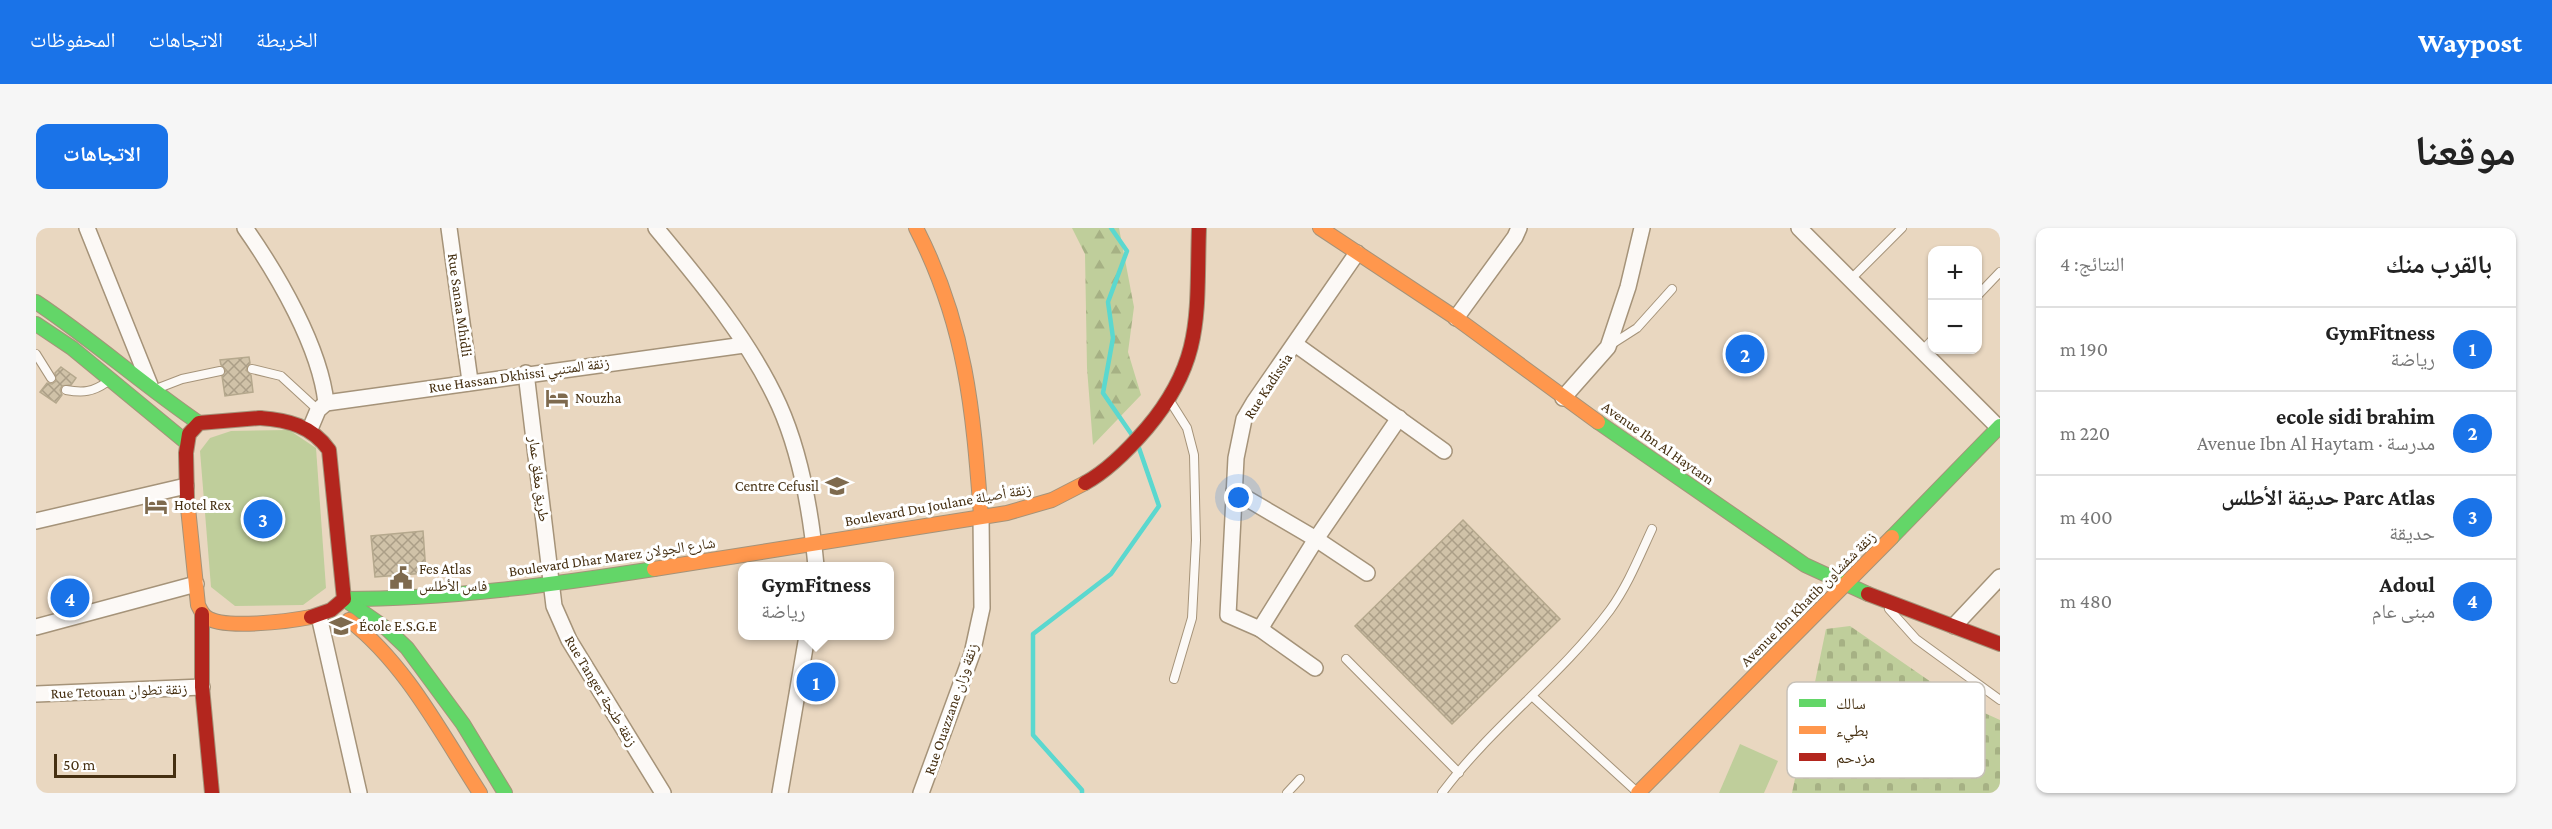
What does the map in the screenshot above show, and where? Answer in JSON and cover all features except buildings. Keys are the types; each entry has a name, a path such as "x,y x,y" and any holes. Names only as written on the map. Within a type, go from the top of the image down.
{"street":[{"path":"87,228 152,391"},
{"path":"245,228 306,333 320,367 322,406 310,429"},
{"name":"Rue Sanaa Mhidli","path":"449,228 470,381"},
{"path":"656,228 744,345 779,406 790,436 806,502 815,562"},
{"path":"916,228 943,280 954,314 965,363 975,431 981,516"},
{"name":"Boulevard Du Joulane زنقة أصيلة","path":"813,543 1035,507 1061,497 1098,477 1138,440 1169,399 1184,372 1191,352 1194,329 1199,228"},
{"name":"Avenue Ibn Al Haytam","path":"1320,228 1456,318 1563,398 1805,565 1845,585 2000,644"},
{"path":"1456,318 1515,237 1519,228"},
{"path":"1563,398 1608,347 1628,287 1642,228"},
{"path":"1799,228 1851,279 1928,345"},
{"name":"Rue Kadissia","path":"1315,668 1260,629 1228,615 1236,458 1244,419 1357,253"},
{"path":"36,302 84,334 152,391 199,423"},
{"path":"36,324 53,335 186,442"},
{"path":"36,341 53,335"},
{"path":"1295,344 1444,451"},
{"name":"Rue Hassan Dkhissi زنقة المتنبي","path":"322,406 470,381 744,345"},
{"path":"1936,354 1999,426"},
{"name":"طريق مغلق عمار","path":"526,373 548,546 550,585"},
{"path":"1260,629 1316,539 1399,418"},
{"path":"212,793 202,687 202,614 198,605 186,486 186,442 191,429 199,423 231,419 277,419 310,429 329,450 340,603 392,659 480,793"},
{"name":"Avenue Ibn Khatib زنقة شفشاون","path":"1638,793 1999,426"},
{"path":"36,520 186,486"},
{"path":"1234,491 1316,539 1367,573"},
{"name":"Rue Ouazzane زنقة وزان","path":"921,793 956,704 972,654 982,608 981,516"},
{"name":"Boulevard Dhar Marez شارع الجولان","path":"340,603 550,585 813,543"},
{"path":"1954,626 2000,577"},
{"path":"36,627 196,584"},
{"name":"Rue Tanger زنقة طنجة","path":"550,585 554,606 569,640 663,793"},
{"path":"202,614 208,619 223,623 246,623 319,616 340,603"},
{"path":"340,603 387,629 407,648 463,724 505,793"},
{"path":"319,616 359,793"},
{"path":"780,793 806,640"},
{"name":"Rue Tetouan زنقة تطوان","path":"36,694 202,687"}],"lane":[{"path":"1851,279 1902,228"},
{"path":"1982,290 2000,272"},
{"path":"1608,347 1637,328 1672,289"},
{"path":"36,354 51,378"},
{"path":"252,369 281,376 322,406"},
{"path":"152,391 182,379 220,371"},
{"path":"66,390 80,393 96,390 110,380"},
{"path":"1169,399 1187,428 1194,455 1196,540 1192,618 1174,679"},
{"path":"1442,793 1589,637 1611,608 1630,576 1652,529"},
{"path":"1880,599 1916,639 1975,682"},
{"path":"1346,659 1459,773"},
{"path":"1985,689 2000,700"},
{"path":"1532,696 1638,793"},
{"path":"1287,793 1300,779"}],"green space":[{"path":"1072,228 1119,228 1134,307 1128,352 1141,395 1093,445 1087,368 1085,254"},
{"path":"289,430 316,448 326,588 303,605 235,606 211,587 200,451 210,438 231,431"},
{"path":"1850,626 1931,682 1815,682 1826,629"},
{"path":"1985,713 2000,720 2000,793 1792,793 1795,778 1985,778"},
{"path":"1740,744 1778,761 1764,793 1719,793"}],"waterway":[{"path":"1111,228 1127,251 1108,302 1113,338 1103,393 1132,435"},
{"path":"1082,793 1082,790 1033,735 1033,634 1111,574 1159,506 1139,448"}],"traffic: fast":[{"path":"36,302 199,423"},
{"path":"36,324 72,348 186,442"},
{"path":"1598,422 1805,565 1868,594"},
{"path":"1892,537 2000,426"},
{"path":"344,599 422,597 499,590 654,569"},
{"path":"344,599 387,629 407,648 463,724 505,793"}],"traffic: slow":[{"path":"916,228 946,299 964,368 975,440 981,516"},
{"path":"1320,228 1456,318 1598,422"},
{"path":"654,569 1007,513 1052,500 1085,483"},
{"path":"187,498 198,605 205,616 215,621 241,624 311,617"},
{"path":"1638,793 1892,537"},
{"path":"349,620 388,657 405,678 480,793"}],"traffic: jam":[{"path":"1085,483 1133,444 1166,403 1179,379 1194,334 1197,310 1199,228"},
{"path":"260,418 280,420 299,426 315,435 329,450 344,599 331,610 311,617"},
{"path":"187,498 186,453 189,434 199,423 260,418"},
{"path":"1868,594 2000,644"},
{"path":"202,614 202,687 212,793"}],"place":[{"name":"ecole sidi brahim","path":"1745,354"},
{"name":"Nouzha","path":"557,398"},
{"name":"Centre Cefusil","path":"837,486"},
{"name":"Hotel Rex","path":"156,505"},
{"name":"Parc Atlas حديقة الأطلس","path":"263,519"},
{"name":"Fes Atlas فاس الأطلس","path":"401,578"},
{"name":"Adoul","path":"70,598"},
{"name":"École E.S.G.E","path":"341,626"},
{"name":"GymFitness","path":"816,682"}]}
